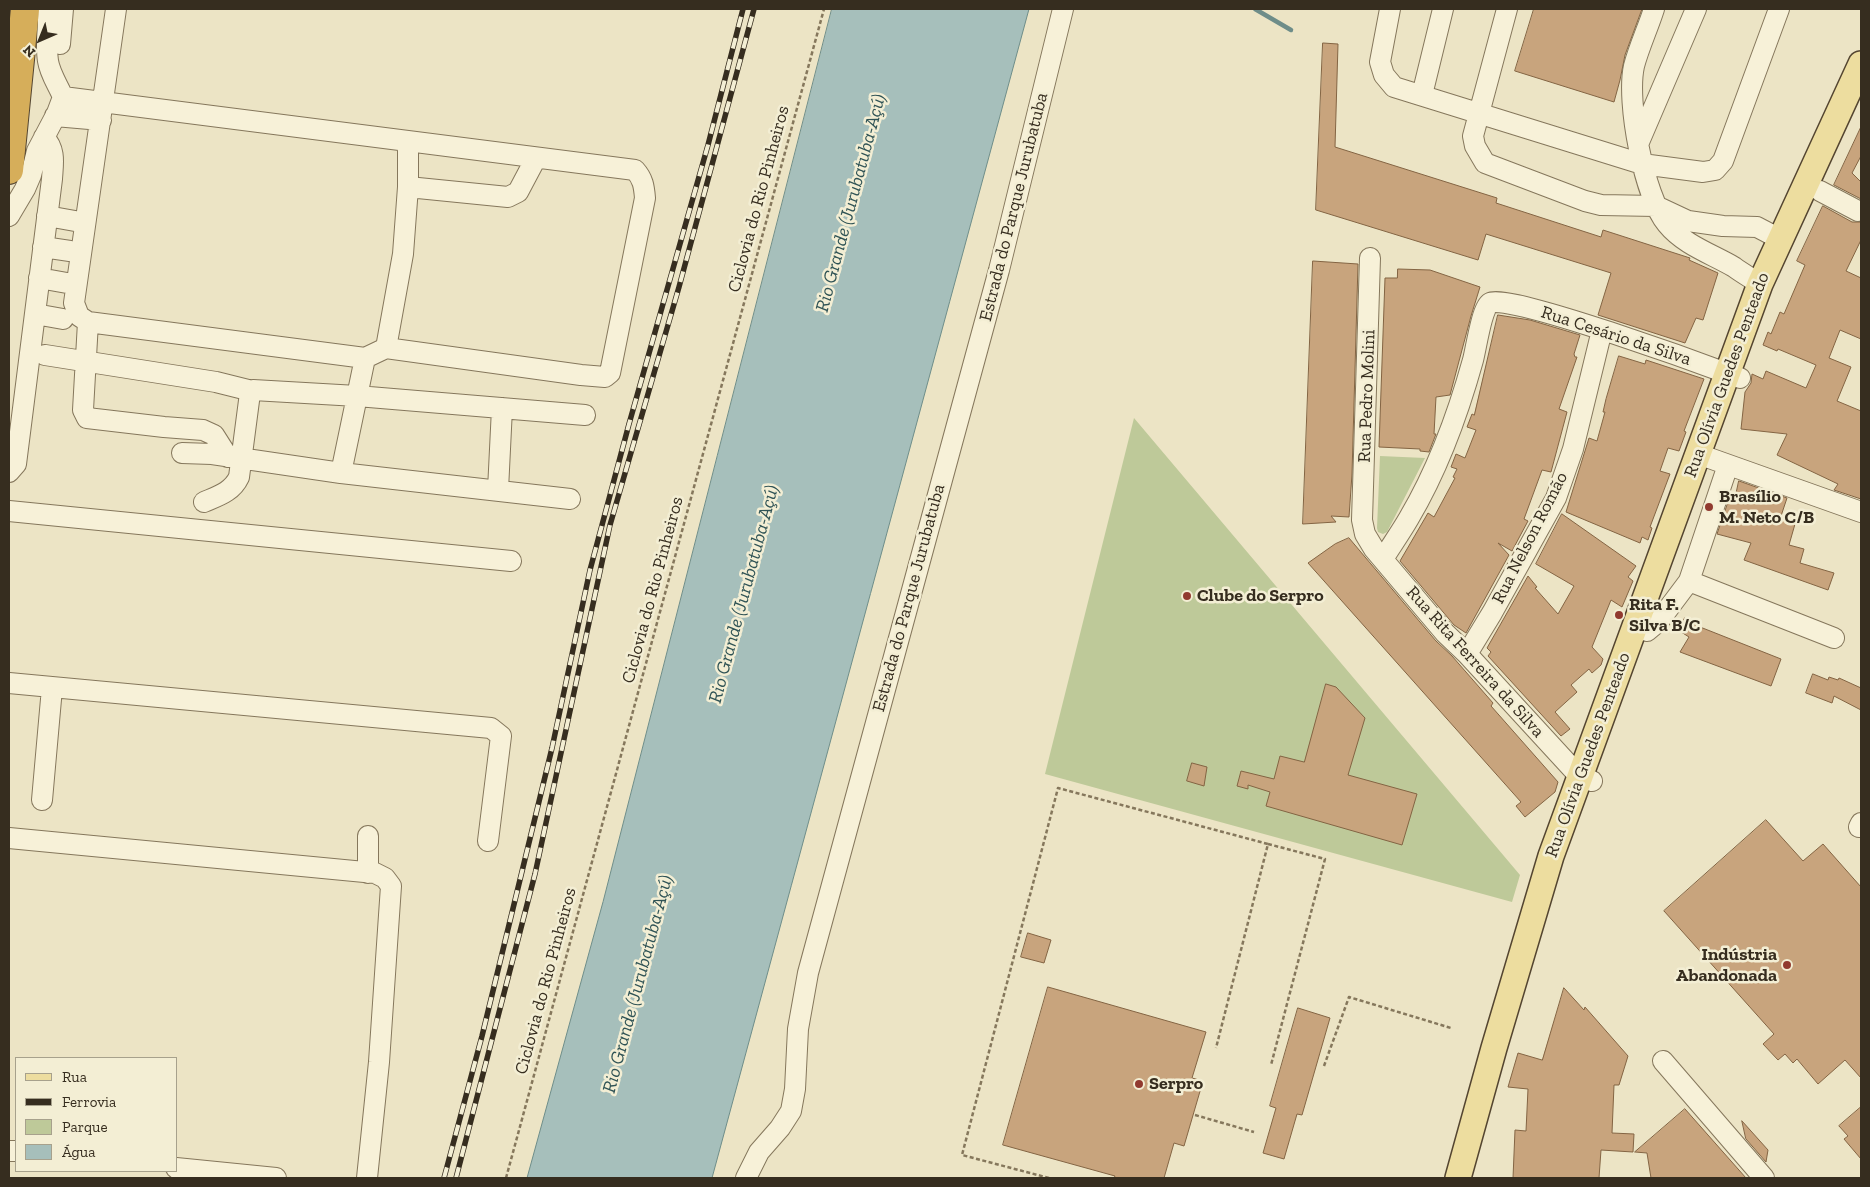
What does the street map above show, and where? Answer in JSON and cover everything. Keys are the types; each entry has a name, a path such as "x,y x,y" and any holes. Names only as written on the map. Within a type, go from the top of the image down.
{"highway":[{"path":"9,10 14,9"},
{"path":"9,170 15,46 26,9"}],"main road":[{"name":"Rua Olívia Guedes Penteado","path":"1733,376 1758,330 1778,255 1861,64"},
{"name":"Rua Olívia Guedes Penteado","path":"1586,779 1647,631 1712,459 1733,376 1760,284 1820,191 1861,104"},
{"name":"Rua Olívia Guedes Penteado","path":"1463,1178 1530,971 1586,779 1712,459"}],"street":[{"path":"48,9 46,46 52,74 63,97 102,111"},
{"path":"52,74 57,68 63,9"},
{"path":"55,116 102,111 408,141 635,170 641,177 644,185 645,198 610,373 605,377 580,375 386,348 365,358 88,322 79,316 74,303 102,111 116,9"},
{"name":"Estrada do Parque Jurubatuba","path":"746,1178 760,1152 791,1111 795,1088 798,1029 808,973 999,270 1064,9"},
{"path":"1390,9 1380,62 1384,75 1394,87 1642,164 1703,172 1715,170 1723,161 1779,9"},
{"path":"1422,95 1443,9"},
{"path":"1508,9 1473,136 1475,146 1485,163 1593,203 1656,206 1688,221 1723,226 1757,227 1778,255"},
{"path":"1654,9 1634,67 1632,91 1642,164 1656,206 1667,225 1689,243 1760,284"},
{"path":"1638,144 1696,9"},
{"path":"9,216 25,189 31,175 37,151 63,97"},
{"path":"9,472 16,464 54,156 49,143 44,137"},
{"path":"386,348 403,254 408,187 408,141"},
{"path":"408,187 508,197 518,192 536,158"},
{"path":"1820,191 1858,211"},
{"path":"47,216 75,220"},
{"path":"43,247 70,251"},
{"name":"Rua Pedro Molini","path":"1364,534 1362,520 1370,258"},
{"path":"39,278 67,283"},
{"name":"Rua Cesário da Silva","path":"1383,559 1410,517 1438,461 1474,358 1485,308 1492,302 1497,300 1508,302 1602,330 1733,376"},
{"path":"35,314 64,319"},
{"path":"88,322 83,410 87,418 203,430 214,435 235,458"},
{"name":"Rua Nelson Romão","path":"1467,654 1556,498 1573,449 1602,330"},
{"path":"45,355 216,382 252,391 357,396 584,415"},
{"path":"341,473 365,358"},
{"path":"204,502 231,490 236,485 239,477 235,458 252,391"},
{"path":"498,490 502,408"},
{"path":"182,453 235,458 341,473 570,498"},
{"path":"1647,631 1659,621 1689,581 1712,459 1861,512"},
{"path":"9,511 511,561"},
{"name":"Rua Rita Ferreira da Silva","path":"1364,534 1374,549 1445,633 1586,779"},
{"path":"1689,581 1834,638"},
{"path":"9,683 491,728 501,736 488,841"},
{"path":"42,800 52,688"},
{"path":"368,836 368,873"},
{"path":"9,838 368,873 385,878 391,886 379,1062 367,1178"},
{"path":"1663,1061 1764,1178"},
{"path":"178,1168 276,1178"}],"path":[{"name":"Ciclovia do Rio Pinheiros","path":"506,1178 824,9"},
{"path":"1049,1178 962,1155 1058,788 1325,859 1271,1065"},
{"path":"1216,1048 1268,844"},
{"path":"1324,1066 1349,997 1451,1028"},
{"path":"1195,1115 1254,1132"}],"green space":[{"name":"Clube do Serpro","path":"1134,418 1520,875 1512,902 1045,774"},
{"path":"1380,456 1425,458 1387,532 1383,534 1378,532 1377,528"}],"water":[{"name":"Rio Grande (Jurubatuba-Açú)","path":"832,9 1029,9 712,1178 527,1178 603,902"}],"building":[{"path":"1534,9 1642,9 1625,55 1614,102 1515,71"},
{"path":"1323,43 1338,44 1335,147 1497,198 1496,203 1601,237 1603,230 1690,258 1689,260 1718,273 1703,320 1696,318 1685,343 1598,315 1611,273 1486,234 1478,260 1316,210"},
{"path":"1861,127 1861,156 1852,173 1861,182 1861,199 1834,185"},
{"path":"1823,206 1852,222 1861,222 1861,240 1846,271 1861,278 1861,339 1840,330 1829,358 1851,367 1837,401 1861,411 1861,499 1834,490 1838,484 1777,455 1787,434 1741,429 1745,392 1751,383 1752,374 1763,379 1766,371 1806,388 1816,365 1778,349 1777,351 1763,345 1768,332 1771,334 1780,312 1784,314 1805,265 1797,261"},
{"path":"1313,261 1358,264 1352,474 1349,517 1331,516 1336,522 1303,524"},
{"path":"1398,269 1430,270 1480,287 1450,395 1436,397 1434,434 1436,434 1429,452 1420,451 1420,449 1379,447 1385,278 1397,278"},
{"path":"1498,315 1530,320 1580,335 1574,354 1577,357 1559,409 1567,412 1551,472 1542,470 1524,519 1528,521 1512,551 1498,543 1509,555 1466,633 1454,625 1400,561 1428,513 1434,517 1455,478 1453,477 1457,469 1451,467 1456,454 1465,458 1476,430 1467,427 1472,414 1474,415"},
{"path":"1619,356 1645,364 1646,360 1704,379 1684,431 1686,432 1679,451 1668,448 1660,471 1670,474 1650,527 1652,528 1648,540 1642,537 1640,543 1566,512 1589,438 1597,441 1605,412 1603,412 1606,399"},
{"path":"1739,481 1787,498 1780,519 1795,524 1789,545 1804,549 1800,563 1834,573 1828,590 1744,560 1751,543 1717,534 1729,499 1734,501"},
{"path":"1562,514 1636,566 1628,577 1633,581 1622,607 1611,600 1592,647 1603,659 1601,665 1592,673 1589,669 1571,685 1577,692 1555,712 1570,729 1561,736 1488,656 1491,652 1487,648 1528,576 1537,587 1535,588 1558,614 1574,586 1536,564"},
{"path":"1349,538 1436,641 1452,656 1493,703 1491,706 1558,782 1555,792 1525,817 1516,806 1521,802 1308,563 1335,544"},
{"path":"1685,618 1695,625 1781,659 1771,686 1680,652 1689,637 1678,630"},
{"path":"1813,674 1828,680 1829,677 1838,680 1839,678 1861,688 1861,710 1834,696 1832,703 1806,693"},
{"path":"1326,684 1336,687 1365,718 1348,775 1417,794 1402,845 1266,806 1270,792 1248,785 1248,789 1237,786 1241,771 1274,779 1280,756 1304,762"},
{"path":"1192,763 1207,767 1204,786 1187,781"},
{"name":"Indústria Abandonada","path":"1766,820 1803,861 1823,844 1861,887 1861,1078 1845,1060 1818,1084 1797,1059 1793,1063 1785,1054 1778,1060 1763,1044 1774,1034 1664,911"},
{"path":"1028,933 1051,940 1044,963 1021,957"},
{"name":"Serpro","path":"1048,987 1206,1032 1192,1078 1203,1081 1184,1146 1174,1143 1164,1178 1114,1178 1115,1176 1003,1145"},
{"path":"1564,988 1584,1010 1585,1007 1628,1056 1619,1085 1614,1085 1612,1133 1634,1134 1633,1152 1601,1150 1599,1178 1513,1178 1515,1130 1526,1131 1528,1089 1508,1087 1518,1053 1542,1060"},
{"path":"1298,1008 1330,1018 1302,1115 1297,1114 1284,1159 1263,1153 1276,1108 1270,1106"},
{"path":"1861,1107 1861,1159 1844,1139 1848,1136 1839,1126"},
{"path":"1685,1109 1746,1178 1651,1178 1647,1153 1635,1152"},
{"path":"1742,1121 1768,1150 1766,1162 1746,1139"}],"waterway":[{"path":"1255,9 1291,30"}],"railway":[{"path":"444,1178 482,1036 552,748 590,570 708,145 743,9"},
{"path":"456,1178 535,874 610,525 679,287 754,9"}],"place":[{"name":"Brasílio M. Neto C/B","path":"1709,507"},
{"name":"Clube do Serpro","path":"1187,596"},
{"name":"Rita F. Silva B/C","path":"1619,615"},
{"name":"Indústria Abandonada","path":"1787,965"},
{"name":"Serpro","path":"1139,1084"}]}
